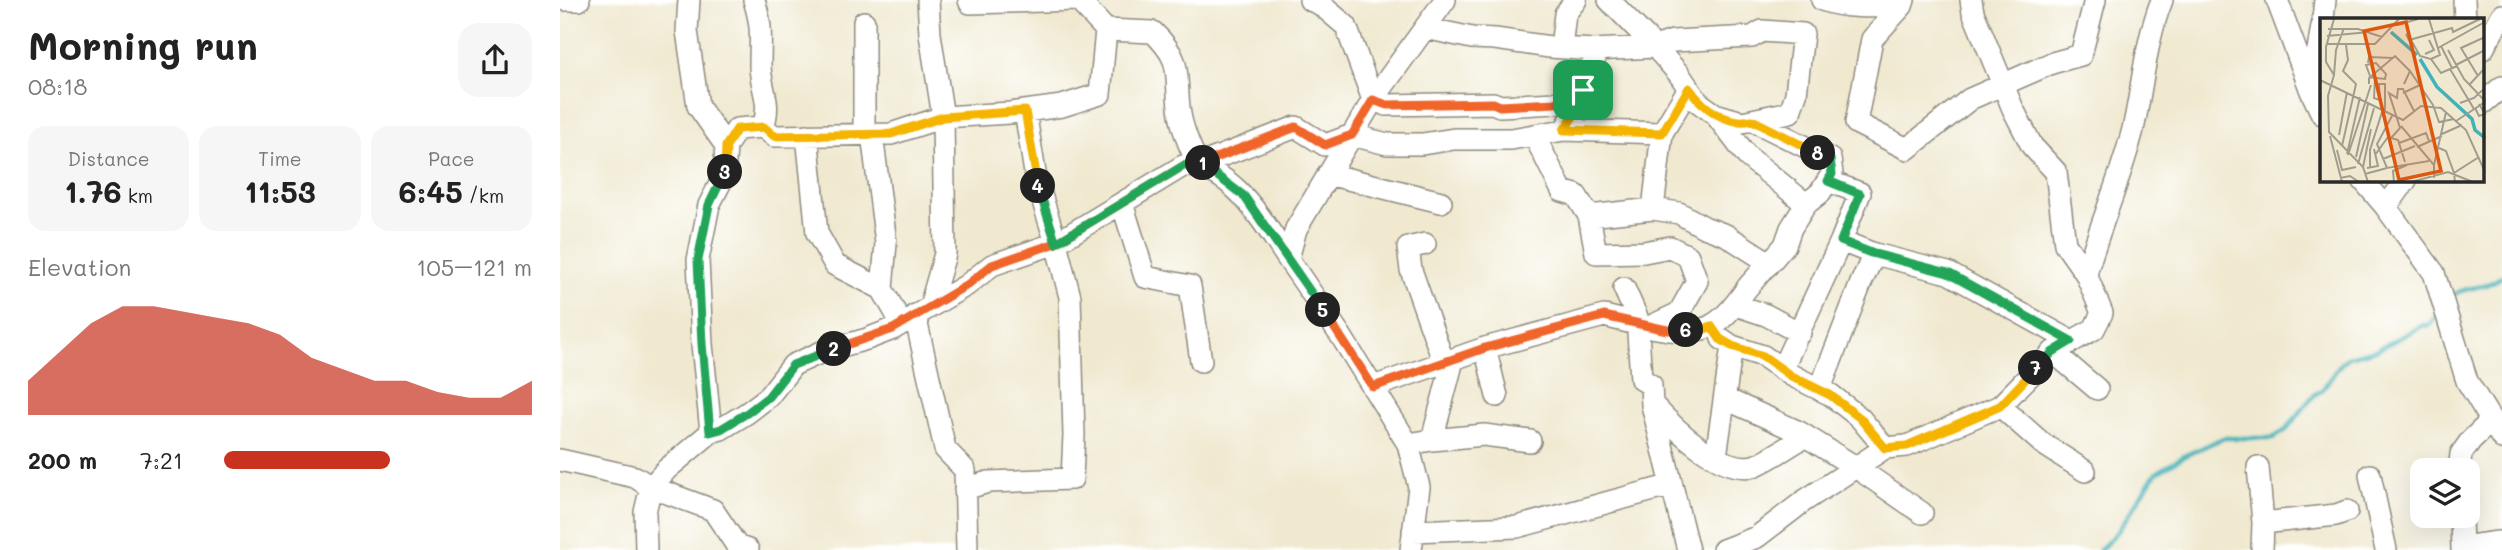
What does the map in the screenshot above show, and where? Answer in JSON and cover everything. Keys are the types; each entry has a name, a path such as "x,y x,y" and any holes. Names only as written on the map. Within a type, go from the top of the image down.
{"street":[{"path":"566,0 579,0"},
{"path":"689,0 687,31 698,106 726,146"},
{"path":"754,0 762,24 760,69 768,112 764,127"},
{"path":"928,0 930,34 943,117 945,254 933,296 936,303"},
{"path":"969,0 970,3 1079,0 1107,30 1153,32 1169,47 1179,76 1179,107 1184,130 1198,165 1244,196 1373,387 1408,444 1419,487 1412,541 1517,527 1672,485"},
{"path":"1310,0 1320,4 1346,26 1373,100"},
{"path":"1287,259 1296,229 1373,100 1445,0"},
{"path":"1561,48 1565,14 1576,0"},
{"path":"1609,0 1655,47 1698,102 1715,114 1747,156 1806,204"},
{"path":"1822,0 1833,4 1867,7 1903,3"},
{"path":"1723,550 1757,537 1804,501 1885,448 1907,446 2000,406 2062,346 2094,329 2102,313 2086,274 2066,244 2056,172 2032,146 2013,109 1973,12 1971,0"},
{"path":"1903,3 1872,39 1856,123 1907,149 1970,99 2052,63 2081,55 2095,0"},
{"path":"2277,0 2320,110"},
{"path":"2323,18 2325,0"},
{"path":"2464,0 2465,18"},
{"path":"2086,274 2133,128 2146,68 2149,38 2160,2"},
{"path":"2484,47 2502,15"},
{"path":"864,22 868,134 886,243 882,289"},
{"path":"1425,28 1472,38 1598,50 1655,47 1692,39 1752,37 1762,31 1803,34 1796,94 1790,112 1742,122 1715,114"},
{"path":"710,432 698,260 709,205 724,176 726,146 737,129 764,127 774,136 891,134 943,117 1062,106 1100,94 1107,30"},
{"path":"2311,91 2320,38"},
{"path":"1564,130 1576,112 1598,50"},
{"path":"2484,102 2502,87"},
{"path":"1653,209 1662,133 1689,88"},
{"path":"1373,100 1387,105 1493,103 1500,106 1555,103 1583,90"},
{"path":"965,489 988,482 1072,479 1074,435 1070,298 1035,179 1025,111"},
{"path":"1373,387 1485,348 1604,316 1667,330 1703,330 1721,321 1785,245 1791,228 1806,204 1820,193 1832,174 1830,159 1752,120"},
{"path":"646,550 645,512 651,487 667,469 710,432 721,429 768,397 793,365 824,351 867,340 909,319 967,285 992,265 1056,243 1183,166 1198,165 1296,127 1325,145 1352,135 1387,144 1422,144 1454,139 1511,139 1564,130 1662,133"},
{"path":"807,135 817,233 835,265 882,289 909,319 944,449 965,470 967,550"},
{"path":"1534,135 1562,191 1576,195 1590,216 1596,253 1644,252 1670,247 1688,256 1697,282 1679,313 1643,325"},
{"path":"1328,174 1441,202"},
{"path":"1782,369 1860,194 1828,181"},
{"path":"2365,182 2434,273 2467,381 2497,429 2471,440 2461,458"},
{"path":"2385,206 2405,182"},
{"path":"1122,203 1145,277 1190,286 1201,361"},
{"path":"1590,216 1653,209 1679,213 1704,227 1726,234 1768,262 1767,266"},
{"path":"1841,241 1871,253 1948,273 2062,346 2097,389"},
{"path":"1425,244 1408,248 1411,270 1449,362 1432,440"},
{"path":"1819,389 1874,254 1871,253"},
{"path":"1624,288 1643,325 1641,379 1651,385 1653,405 1688,550"},
{"path":"1736,305 1766,315 1800,333"},
{"path":"1711,326 1720,339 1732,346 1763,356 1830,395 1860,418 1885,448"},
{"path":"1716,456 1732,346"},
{"path":"1485,348 1497,396"},
{"path":"1726,399 1806,436 1922,513"},
{"path":"1653,405 1681,435 1728,464 1753,466 1806,436"},
{"path":"2000,406 2043,444 2085,471"},
{"path":"1408,444 1484,435 1530,441"},
{"path":"560,460 635,477 651,487 713,510 737,546 748,550"},
{"path":"2258,467 2263,523 2262,550"},
{"path":"2370,475 2386,550"},
{"path":"2263,523 2336,515 2347,511"},
{"path":"2461,528 2462,548 2498,542 2502,550"}],"waterway":[{"path":"2449,298 2461,291 2489,284 2502,276"},
{"path":"2100,550 2118,531 2155,474 2184,456 2223,438 2273,438 2285,431 2314,395 2322,390 2342,362 2349,357 2376,350 2424,325 2429,326 2438,314"}],"route":[{"path":"1583,90 1555,103 1500,106 1493,103 1387,105 1373,100 1352,135 1325,145 1296,127 1198,165 1183,166 1056,243 992,265 967,285 893,329 867,340 824,351 793,365 768,397 721,429 710,432 698,260 709,205 724,176 726,146 737,129 764,127 774,136 891,134 943,117 1025,111 1035,179 1056,243 1164,177 1183,166 1198,165 1244,196 1373,387 1485,348 1604,316 1667,330 1703,330 1711,326 1720,339 1732,346 1763,356 1791,376 1830,395 1860,418 1885,448 1907,446 2000,406 2053,352 2071,341 1948,273 1871,253 1841,241 1860,194 1828,181 1832,174 1830,159 1752,120 1742,122 1715,114 1698,102 1689,88 1662,133 1564,130 1576,112 1583,90"}]}
